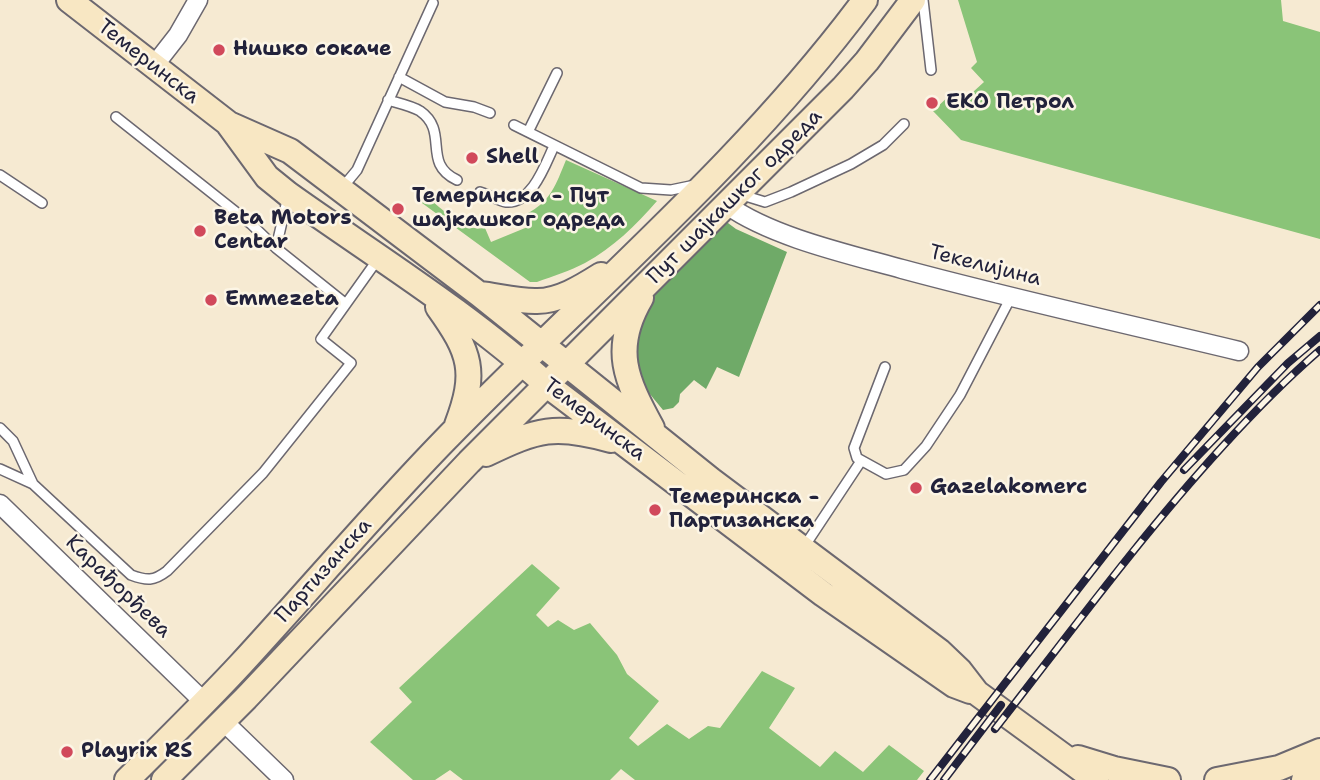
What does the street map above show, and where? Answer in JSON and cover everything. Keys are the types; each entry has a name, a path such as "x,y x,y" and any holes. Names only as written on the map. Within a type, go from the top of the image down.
{"main road":[{"name":"Темеринска","path":"69,0 229,124 290,151 479,294 711,480 939,651 960,671 977,693 1096,780"},
{"name":"Пут шајкашког одреда","path":"523,364 787,97 865,0"},
{"name":"Пут шајкашког одреда","path":"547,385 843,88 913,0"},
{"name":"Темеринска","path":"229,124 267,177 288,194 425,290 823,594 954,685 977,693"},
{"path":"479,294 544,300 564,295 629,259"},
{"path":"651,282 636,307 623,356 626,373 655,435"},
{"path":"425,290 458,337 470,376 467,398 456,430"},
{"name":"Партизанска","path":"127,780 278,624 362,527 523,364"},
{"name":"Партизанска","path":"164,780 223,722 469,462 547,385"},
{"path":"469,462 520,438 550,430 565,429 625,444"},
{"path":"1052,747 1098,765 1168,780"},
{"path":"1217,780 1279,768 1320,751"},
{"path":"1304,780 1320,768"}],"street":[{"path":"153,67 178,36 198,0"},
{"name":"Текелијина","path":"732,199 742,215 816,244 869,260 1239,351"},
{"name":"Карађорђева","path":"0,504 204,702"},
{"path":"223,722 284,780"}],"lane":[{"path":"923,0 931,69"},
{"path":"341,190 357,170 433,3"},
{"path":"528,132 557,73"},
{"path":"399,77 445,102 490,113"},
{"path":"388,100 420,111 433,125 438,165 446,175 457,180"},
{"path":"116,117 251,224 276,248 346,304"},
{"path":"732,199 765,202 791,192 851,164 883,145 904,124"},
{"path":"514,125 641,188 671,190 704,183"},
{"path":"480,191 506,202 522,199 535,184 554,146"},
{"path":"0,175 43,203"},
{"path":"276,248 288,194"},
{"path":"0,469 33,484 131,575 146,581 156,580 263,473 351,363 321,339 379,258"},
{"path":"885,367 854,454 861,461 886,474 904,470 914,461 960,396 1011,296"},
{"path":"0,428 13,441 33,484"},
{"path":"803,548 861,461"}],"green space":[{"path":"958,0 1281,0 1283,21 1320,32 1320,239 961,140 933,111 952,93 962,102 984,82 971,68 977,62"},
{"path":"566,160 657,201 624,235 595,257 537,282 530,282 422,203 426,196 468,227 485,228 491,242 530,226 526,214 547,198"},
{"path":"720,217 736,229 787,252 739,377 717,367 706,389 694,380 680,394 679,402 673,408 663,410 635,376 632,334 653,292"},
{"path":"532,564 560,588 536,615 548,627 558,620 574,630 590,623 617,655 627,674 659,701 629,738 638,746 667,724 689,739 708,726 720,728 762,671 795,688 769,728 820,767 835,751 863,772 889,745 924,771 917,780 635,780 621,769 610,780 463,780 450,770 435,780 413,780 370,742 412,702 399,688"}],"railway":[{"path":"930,780 1161,482 1258,367 1320,305"},
{"path":"1184,470 1288,363 1320,336"},
{"path":"995,729 1192,481 1257,409 1320,350"},
{"path":"944,780 1001,705"}],"place":[{"name":"Нишко сокаче","path":"219,50"},
{"name":"ЕКО Петрол","path":"932,103"},
{"name":"Shell","path":"472,158"},
{"name":"Темеринска - Пут шајкашког одреда","path":"398,209"},
{"name":"Beta Motors Centar","path":"200,231"},
{"name":"Emmezeta","path":"211,300"},
{"name":"Gazelakomerc","path":"916,488"},
{"name":"Темеринска - Партизанска","path":"655,510"},
{"name":"Playrix RS","path":"67,752"}]}
